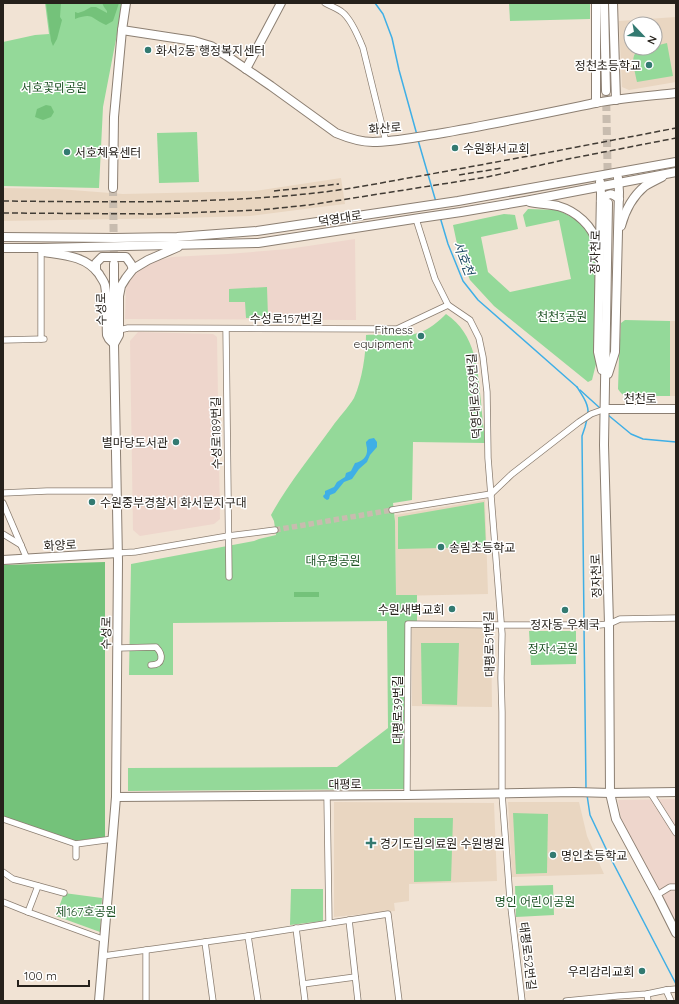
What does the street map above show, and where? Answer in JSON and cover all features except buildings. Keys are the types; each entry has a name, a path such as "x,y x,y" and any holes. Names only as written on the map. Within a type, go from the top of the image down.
{"street":[{"path":"113,188 114,117 126,3"},
{"path":"246,69 282,3"},
{"path":"325,3 342,12 360,41 378,106 386,142"},
{"path":"596,3 596,103"},
{"path":"604,3 606,91"},
{"path":"613,3 616,100"},
{"name":"화산로","path":"122,30 204,43 219,50 336,133 361,141 386,142 515,120 596,103 676,92"},
{"name":"덕영대로","path":"3,237 177,237 257,231 458,201 676,162"},
{"path":"605,382 615,352 619,198 617,172"},
{"name":"덕영대로","path":"41,250 258,243 525,202 676,172"},
{"path":"618,238 623,219 628,207 635,197 645,187 667,174"},
{"path":"600,175 604,202"},
{"path":"605,382 598,352 599,254 605,196 614,194 619,198"},
{"path":"525,202 559,206 573,213 586,223 592,231 596,239 599,254"},
{"name":"정자천로","path":"604,202 604,445 609,624 610,793 616,819 676,933"},
{"name":"덕영대로639번길","path":"418,218 435,279 448,305 470,320 479,338 486,385 488,458 491,494"},
{"path":"3,248 30,248 41,250 70,256 90,264 105,283 106,335 114,344 119,330 119,296 121,286 133,269 148,260 182,245"},
{"path":"3,340 43,339 41,250"},
{"path":"96,270 96,263 102,257 126,257 133,269"},
{"name":"수성로","path":"99,1001 116,798 118,554 114,264"},
{"name":"수성로157번길","path":"119,330 128,328 397,329 448,305"},
{"name":"수성로189번길","path":"226,329 229,577"},
{"name":"천천로","path":"605,410 676,409"},
{"path":"392,510 491,494 512,474 579,422 591,414 605,410"},
{"path":"3,493 47,491 117,491"},
{"name":"대평로51번길","path":"491,494 500,625 502,634 502,794"},
{"path":"3,503 26,559"},
{"path":"118,554 275,530"},
{"path":"3,534 21,545"},
{"name":"화양로","path":"3,560 118,554"},
{"path":"500,625 599,625 609,624 620,619 676,618"},
{"name":"대평로39번길","path":"407,795 408,624 500,625"},
{"path":"118,648 156,647 160,650 162,656 157,664 150,665"},
{"name":"대평로","path":"116,798 574,792 610,793"},
{"path":"650,792 676,833"},
{"path":"610,793 676,792"},
{"name":"태평로52번길","path":"502,794 510,899 522,1001"},
{"path":"327,796 329,923"},
{"path":"3,820 76,844 113,839"},
{"path":"76,844 76,857"},
{"path":"3,872 13,879 64,892"},
{"path":"28,912 38,886"},
{"path":"657,895 670,887 676,887"},
{"path":"3,902 105,940"},
{"path":"103,956 248,936 388,914 399,1001"},
{"path":"349,920 358,1001"},
{"path":"296,928 305,1001"},
{"path":"248,936 258,1001"},
{"path":"205,942 213,1001"},
{"path":"146,950 146,1001"},
{"path":"303,984 355,977"},
{"path":"570,1001 647,994 676,988"},
{"path":"666,990 671,1001"},
{"path":"647,994 648,1001"}],"shaded area":[{"name":"정천초등학교","path":"676,17 676,82 629,90 622,87 619,21 623,21 623,56 663,56 663,18"},
{"path":"341,178 345,204 250,216 3,221 3,188 59,189 123,194 255,191"},
{"path":"355,239 356,320 125,319 126,288 131,278 138,270 155,261 172,257 288,249"},
{"path":"670,321 676,321 676,396 670,396"},
{"path":"138,332 213,334 217,337 220,519 214,524 140,536 133,530 130,341"},
{"name":"송림초등학교","path":"485,500 488,594 396,596 395,515"},
{"path":"488,627 491,630 492,707 412,706 412,628"},
{"path":"676,799 676,924 621,818 618,800"},
{"path":"334,802 494,803 497,881 409,884 409,901 394,903 395,911 334,917"},
{"name":"명인초등학교","path":"508,802 579,802 587,836 604,874 512,877"}],"green space":[{"name":"서호꽃뫼공원","path":"45,3 123,3 103,107 99,188 3,186 3,42 35,35 49,34"},
{"path":"46,3 61,3 60,17 62,20 57,39 53,46 51,41"},
{"path":"102,3 119,3 113,21 106,25 89,16 75,19 75,12 78,13 91,7 96,7 107,13"},
{"path":"509,3 590,3 590,19 510,21"},
{"path":"667,43 673,76 637,82 633,62 634,56 663,56 663,44"},
{"path":"46,105 51,106 54,112 51,117 43,120 35,117 37,109"},
{"path":"197,132 199,182 159,183 157,133"},
{"name":"천천3공원","path":"528,209 558,210 583,223 593,240 597,255 596,364 592,380 588,382 494,306 470,280 459,253 453,225 504,214 515,215 518,229 481,237 488,272 510,292 571,279 559,220 526,227 523,215"},
{"path":"267,287 268,317 246,318 245,302 229,302 229,289"},
{"name":"대유평공원","path":"446,314 456,322 464,332 474,354 477,365 485,443 413,442 412,500 393,503 395,521 396,595 417,595 417,623 406,623 404,789 128,791 128,768 337,767 388,728 387,621 173,623 173,675 129,675 131,564 254,541 276,535 274,521 271,515 292,481 354,398 363,367 366,335 399,336 422,332 430,328"},
{"path":"625,320 670,321 670,396 627,396 621,393 618,389 621,323"},
{"path":"484,502 486,547 398,549 398,517"},
{"path":"105,562 105,837 75,841 3,817 3,565"},
{"path":"294,592 319,592 319,597 294,597"},
{"name":"정자4공원","path":"529,631 576,631 576,664 531,665"},
{"path":"421,643 459,643 457,705 422,704"},
{"path":"513,813 548,814 547,873 516,874"},
{"path":"414,818 453,818 451,881 414,882"},
{"name":"명인 어린이공원","path":"553,885 554,915 516,917 515,886"},
{"path":"291,889 323,889 323,921 290,925"},
{"name":"제167호공원","path":"64,893 102,898 100,932 56,916"}],"water":[{"path":"374,438 377,442 377,447 370,455 367,462 359,469 352,479 344,482 335,493 330,495 329,499 327,500 324,498 323,496 325,491 334,487 337,482 345,477 346,473 351,471 355,463 364,459 367,452 366,442 369,439"}],"waterway":[{"name":"서호천","path":"375,3 383,14 392,38 399,70 417,135"},
{"name":"서호천","path":"418,140 436,202"},
{"name":"서호천","path":"440,217 448,244 463,281 478,300 577,387"},
{"name":"서호천","path":"577,387 586,403 588,414"},
{"name":"서호천","path":"580,390 601,409"},
{"name":"서호천","path":"608,415 631,434 643,439 676,442"},
{"path":"584,623 582,436 587,419"},
{"path":"584,627 586,789"},
{"path":"587,795 590,815 609,855 676,984"}],"tunnel":[{"path":"606,91 608,192"},
{"path":"113,188 114,263"},
{"path":"275,530 392,510"}],"railway":[{"path":"3,201 193,201 306,194 385,182 676,128"},
{"path":"3,213 158,214 260,210 309,205 487,177 568,159 676,138"},
{"path":"459,175 502,168"},
{"path":"274,191 339,184"}],"place":[{"name":"화서2동 행정복지센터","path":"148,50"},
{"name":"정천초등학교","path":"649,65"},
{"name":"수원화서교회","path":"455,148"},
{"name":"서호체육센터","path":"67,152"},
{"name":"Fitness equipment","path":"421,336"},
{"name":"별마당도서관","path":"176,442"},
{"name":"수원중부경찰서 화서문지구대","path":"92,502"},
{"name":"송림초등학교","path":"441,547"},
{"name":"수원새벽교회","path":"452,609"},
{"name":"정자동 우체국","path":"565,610"},
{"name":"경기도립의료원 수원병원","path":"371,843"},
{"name":"명인초등학교","path":"553,855"},
{"name":"우리감리교회","path":"642,971"}]}
